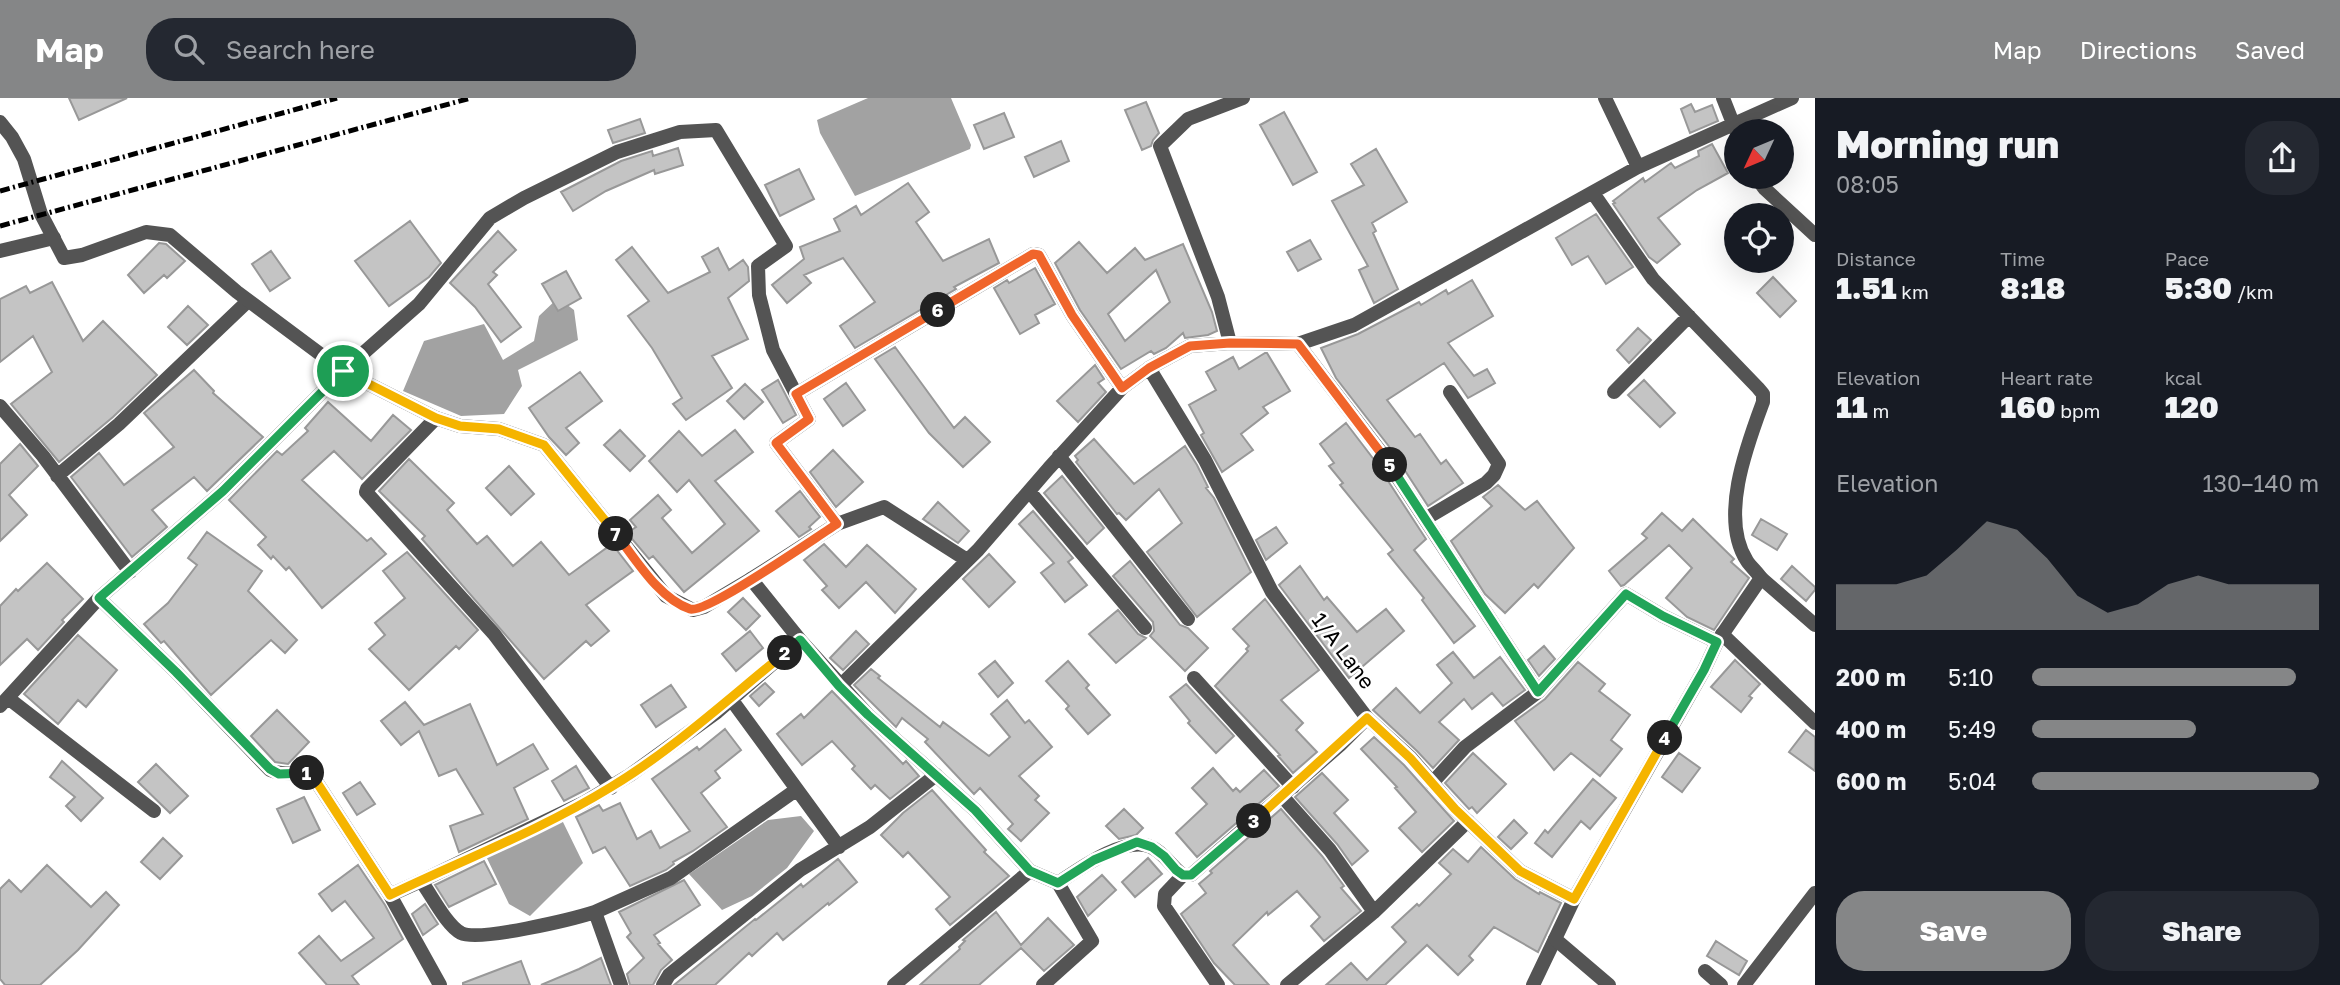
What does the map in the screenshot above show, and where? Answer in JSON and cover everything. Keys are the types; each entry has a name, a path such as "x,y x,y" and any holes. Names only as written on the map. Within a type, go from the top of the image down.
{"street":[{"path":"1230,343 1218,297 1160,146 1188,119 1243,98"},
{"path":"1605,98 1638,167"},
{"path":"1723,98 1731,119"},
{"path":"1752,119 1792,98"},
{"path":"0,122 24,159 41,214 64,258 82,255 146,232 170,235 248,301 343,371 436,418 460,426 499,429 544,445 666,596 693,610 704,607 751,579 837,524 884,507 967,560"},
{"path":"154,811 4,702 99,598 223,491 343,371 419,304 490,218 617,152 680,132 716,131 786,246 758,266 759,295 773,350 809,419 776,443 837,524"},
{"path":"839,686 967,560 1122,388 1149,368 1190,346 1230,343 1298,344 1354,325 1638,167 1724,132"},
{"path":"1766,189 1815,235"},
{"path":"1593,193 1653,279 1763,394 1763,402 1744,453 1735,504 1740,543 1746,559 1761,578 1815,625"},
{"path":"0,251 54,238"},
{"path":"796,394 1033,254 1039,255 1046,265 1072,315 1122,388"},
{"path":"57,476 119,424 248,301"},
{"path":"1614,392 1689,316"},
{"path":"1298,344 1383,455 1538,692"},
{"name":"1/A Lane","path":"1149,368 1205,460 1272,592 1367,718 1410,758 1468,821 1520,871 1574,899"},
{"path":"1425,519 1486,483 1499,464 1450,391"},
{"path":"0,406 130,572"},
{"path":"436,418 366,492 494,634 611,788"},
{"path":"1059,456 1188,619"},
{"path":"1029,491 1145,628"},
{"path":"1532,985 1574,899 1704,670 1719,638 1761,578"},
{"path":"751,579 839,686 975,810 1030,871 1058,883 1092,941 1043,985"},
{"path":"1432,783 1465,747 1538,692 1626,594 1663,616 1719,638 1815,723"},
{"path":"99,598 176,672 270,769 279,774 306,773 314,778 390,895 440,985"},
{"path":"390,895 575,808 611,788 717,712 800,640"},
{"path":"1194,678 1287,791 1374,912"},
{"path":"731,699 839,847"},
{"path":"1058,883 1094,860 1137,842 1152,847 1183,875 1191,875 1367,718"},
{"path":"663,985 669,975 800,870 870,827 936,775"},
{"path":"421,880 450,923 461,933 478,936 574,919 671,878 796,790"},
{"path":"1287,985 1374,912 1468,821"},
{"path":"894,985 1030,871"},
{"path":"1183,875 1165,894 1164,906 1217,985"},
{"path":"1744,985 1815,893"},
{"path":"595,912 621,985"},
{"path":"1555,939 1609,985"},
{"path":"1705,971 1721,985"}],"shaded area":[{"path":"868,98 951,98 971,145 970,149 855,196 820,133 817,120"},
{"path":"558,298 574,310 578,340 518,370 522,386 504,414 461,416 403,391 424,341 484,324 503,360 534,341 539,316"},
{"path":"801,816 814,831 787,868 752,896 722,910 689,874 768,820"},
{"path":"562,820 583,863 530,916 509,904 484,852"}],"building":[{"path":"69,98 127,98 79,120"},
{"path":"1146,102 1159,133 1151,146 1142,150 1125,110"},
{"path":"1691,104 1695,112 1712,105 1718,121 1690,133 1681,109"},
{"path":"1284,112 1317,172 1293,185 1260,125"},
{"path":"1004,113 1014,137 984,149 974,125"},
{"path":"640,119 645,133 613,143 608,130"},
{"path":"1061,141 1069,161 1034,177 1025,157"},
{"path":"1712,144 1724,166 1724,175 1697,190 1658,218 1680,244 1657,263 1649,257 1613,201 1643,178 1645,182 1671,163 1675,168 1699,156 1698,151"},
{"path":"678,148 683,165 655,174 654,170 606,191 573,211 561,192 621,161 652,151 653,156"},
{"path":"1376,149 1407,202 1372,223 1376,231 1373,233 1398,289 1374,303 1359,270 1368,266 1332,201 1364,185 1351,164"},
{"path":"799,169 814,199 780,216 765,185"},
{"path":"908,183 929,212 916,222 943,261 989,239 999,263 954,287 956,289 855,348 840,326 875,302 843,258 804,275 811,283 787,303 772,285 804,259 800,247 840,231 834,219 856,206 861,215"},
{"path":"1596,214 1633,267 1606,284 1588,256 1572,265 1556,238"},
{"path":"410,221 441,263 429,277 389,306 355,261"},
{"path":"498,231 516,250 493,272 497,275 488,284 521,327 501,342 475,307 450,283"},
{"path":"1310,240 1321,259 1298,271 1287,252"},
{"path":"1079,242 1107,273 1135,248 1145,260 1183,244 1212,312 1217,331 1185,338 1183,333 1166,348 1154,354 1151,351 1121,369 1080,310 1055,263","holes":["1156,270 1170,302 1125,341 1108,314"]},
{"path":"159,243 166,244 185,261 167,278 164,275 144,293 128,275"},
{"path":"632,247 668,293 710,272 702,257 718,248 729,270 743,260 748,267 749,281 728,298 748,339 712,356 732,388 686,420 673,404 682,398 652,348 628,316 649,301 616,260"},
{"path":"271,251 290,278 270,291 252,264"},
{"path":"1035,268 1055,304 1035,315 1039,323 1020,334 994,288"},
{"path":"566,271 581,298 558,311 542,284"},
{"path":"1773,277 1796,301 1780,317 1757,293"},
{"path":"1472,280 1493,316 1448,343 1474,376 1487,369 1495,383 1468,398 1444,363 1387,400 1415,437 1420,434 1441,464 1446,460 1463,483 1428,506 1391,449 1336,378 1321,348 1358,334 1419,302 1421,305 1446,290 1448,294"},
{"path":"52,282 83,341 103,321 157,375 113,417 59,462 11,404 52,372 33,336 0,362 0,299 26,286 30,293"},
{"path":"188,306 208,325 187,345 168,327"},
{"path":"1638,328 1651,340 1629,363 1617,350"},
{"path":"895,347 954,428 965,417 990,442 963,467 929,433 875,359"},
{"path":"1265,353 1290,391 1263,407 1268,413 1241,434 1253,450 1222,472 1201,435 1204,433 1189,405 1216,390 1206,372 1233,357 1239,369"},
{"path":"1095,365 1104,379 1098,383 1106,392 1078,422 1057,401"},
{"path":"194,370 213,393 263,437 207,491 194,477 152,510 167,527 132,557 71,477 99,453 124,485 174,447 144,413"},
{"path":"580,372 602,401 566,428 579,443 566,455 549,437 529,408"},
{"path":"778,380 796,415 783,423 762,390"},
{"path":"1644,380 1675,413 1660,427 1628,395"},
{"path":"846,383 865,410 843,426 824,399"},
{"path":"745,384 763,402 744,419 727,401"},
{"path":"328,402 371,441 393,415 411,430 362,479 334,451 302,480 367,541 371,538 386,554 322,608 289,567 286,570 258,545 266,537 229,500 277,451 282,455 308,431 305,428"},
{"path":"1346,423 1375,461 1426,539 1414,550 1475,626 1454,643 1422,600 1424,598 1388,554 1393,550 1340,485 1343,483 1329,466 1334,463 1320,444"},
{"path":"620,430 645,456 630,471 604,445"},
{"path":"735,430 753,452 715,481 759,531 684,592 653,556 649,559 627,533 636,527 630,520 658,495 671,510 662,518 692,553 725,524 689,480 677,492 649,461 679,431 702,456"},
{"path":"1094,439 1134,484 1185,446 1251,572 1197,617 1147,552 1182,523 1159,489 1126,520 1117,514 1076,462 1078,460 1075,456"},
{"path":"20,444 38,466 9,495 27,515 0,541 0,464"},
{"path":"833,450 863,482 836,507 810,472"},
{"path":"409,459 454,503 447,510 477,544 487,536 513,566 541,542 569,575 612,544 633,571 586,605 609,631 591,646 586,641 544,679 422,539 425,536 379,491"},
{"path":"509,466 534,494 511,515 486,488"},
{"path":"1062,476 1104,528 1087,544 1044,493"},
{"path":"1498,485 1525,510 1537,501 1574,548 1538,588 1534,584 1505,613 1485,594 1451,541 1492,506 1483,497"},
{"path":"800,491 820,517 809,527 811,529 799,537 776,511"},
{"path":"938,502 969,531 958,543 923,519"},
{"path":"1033,511 1073,558 1068,562 1087,585 1065,602 1041,573 1054,563 1019,524"},
{"path":"1662,513 1682,531 1693,519 1734,559 1731,562 1749,578 1714,630 1687,617 1666,598 1692,568 1669,545 1624,585 1621,586 1609,571 1647,538 1642,534"},
{"path":"1761,519 1787,534 1777,550 1752,535"},
{"path":"1276,527 1287,543 1266,560 1256,540"},
{"path":"207,532 262,571 248,591 297,640 285,653 271,640 211,695 164,641 161,643 144,624 168,603 197,565 188,558"},
{"path":"824,544 846,567 867,545 916,589 895,613 866,582 839,608 822,590 827,586 804,560"},
{"path":"407,552 478,630 459,649 456,646 409,690 369,649 385,635 375,623 405,598 383,571"},
{"path":"989,554 1015,582 989,607 963,579"},
{"path":"1130,561 1180,625 1188,628 1208,648 1185,671 1150,636 1154,631 1153,622 1113,576"},
{"path":"47,563 83,599 38,650 27,639 0,665 0,606"},
{"path":"1300,566 1324,600 1327,597 1357,632 1386,609 1404,631 1349,678 1279,585"},
{"path":"1792,566 1815,587 1806,601 1781,579"},
{"path":"743,598 760,616 746,630 728,612"},
{"path":"1265,599 1319,670 1281,700 1303,723 1296,730 1317,752 1293,773 1278,756 1280,755 1215,686 1248,651 1246,649 1249,646 1233,629"},
{"path":"1118,610 1138,634 1146,638 1116,663 1089,634"},
{"path":"750,631 763,648 736,671 722,654"},
{"path":"856,631 869,644 843,670 830,658"},
{"path":"78,635 117,670 86,707 78,700 58,724 24,694"},
{"path":"1544,646 1555,659 1539,676 1528,660"},
{"path":"1453,652 1474,678 1500,657 1525,690 1503,706 1492,693 1472,709 1464,699 1439,722 1459,740 1433,768 1373,710 1396,688 1420,713 1452,683 1437,665"},
{"path":"1735,660 1760,684 1749,696 1752,698 1741,712 1711,687"},
{"path":"995,661 1013,683 998,697 979,674"},
{"path":"1068,661 1089,685 1086,688 1110,715 1088,734 1066,709 1069,706 1046,681"},
{"path":"1578,662 1605,684 1599,691 1630,715 1611,740 1622,749 1600,776 1571,753 1554,770 1515,721 1545,699"},
{"path":"871,669 880,676 878,678 940,727 943,722 989,756 1010,737 991,714 1007,700 1025,723 1029,720 1052,747 1019,776 1039,796 1035,800 1049,813 1021,841 1008,829 1013,824 980,788 974,794 925,742 928,739 902,718 896,727 854,685"},
{"path":"765,683 774,692 759,706 750,696"},
{"path":"1186,684 1234,736 1216,753 1188,723 1190,721 1170,697"},
{"path":"671,685 686,707 656,727 641,705"},
{"path":"832,691 903,764 906,761 919,776 890,799 875,785 871,789 852,769 855,766 832,741 802,765 777,734 801,714 804,718"},
{"path":"405,702 424,725 470,704 497,765 533,744 548,769 514,788 528,819 459,852 450,826 483,814 456,769 439,776 419,731 401,745 381,721"},
{"path":"277,710 309,742 288,764 275,762 251,736"},
{"path":"725,729 741,750 715,771 720,778 701,793 727,827 673,862 666,870 630,886 605,847 593,853 576,817 599,805 603,811 620,803 637,839 651,831 660,848 690,831 652,779 697,747 699,750"},
{"path":"1806,730 1815,737 1815,771 1789,752"},
{"path":"1374,737 1404,765 1454,821 1422,852 1399,828 1416,812 1395,788 1397,787 1361,749"},
{"path":"1473,753 1506,784 1477,813 1472,807 1469,809 1445,783"},
{"path":"1679,753 1700,768 1682,792 1662,777"},
{"path":"62,761 103,798 81,821 66,806 75,797 50,777"},
{"path":"156,764 188,796 170,813 138,782"},
{"path":"576,766 589,788 564,801 552,781"},
{"path":"1213,768 1233,791 1236,788 1240,792 1264,770 1279,786 1197,857 1176,833 1207,804 1192,788"},
{"path":"1322,773 1348,800 1334,813 1368,851 1352,865 1295,797"},
{"path":"1593,779 1616,798 1590,829 1581,821 1552,857 1535,843 1545,830 1548,833"},
{"path":"360,782 375,804 357,815 343,793"},
{"path":"932,790 986,850 984,852 1009,876 950,925 936,909 950,897 908,852 903,857 881,835"},
{"path":"304,797 320,830 293,843 277,809"},
{"path":"1124,809 1143,828 1136,835 1119,839 1106,826"},
{"path":"1281,809 1322,856 1344,886 1341,888 1361,911 1324,941 1311,926 1320,917 1297,891 1268,915 1267,912 1233,945 1269,985 1235,985 1214,963 1181,914 1206,893 1199,884 1212,873 1210,871"},
{"path":"1514,820 1527,833 1511,849 1498,837"},
{"path":"163,838 182,856 160,879 141,862"},
{"path":"1481,847 1515,879 1539,894 1540,892 1561,903 1538,952 1494,927 1469,956 1473,960 1458,975 1427,945 1385,985 1326,985 1351,963 1367,980 1406,942 1392,927 1417,904 1419,906 1451,874 1439,863 1453,849 1468,862"},
{"path":"1148,858 1162,874 1135,897 1122,882"},
{"path":"838,859 857,882 829,905 828,903 783,940 777,933 752,956 749,953 715,985 674,985 755,919 801,884 803,887"},
{"path":"484,861 496,884 449,907 435,885"},
{"path":"47,865 91,907 106,892 119,905 78,950 40,985 5,985 0,979 0,889 9,880 21,892"},
{"path":"358,865 385,905 403,939 352,976 359,985 327,985 299,953 319,936 341,961 374,938 345,901 332,911 319,894"},
{"path":"1102,875 1116,890 1088,916 1077,897"},
{"path":"684,880 700,905 654,935 672,960 661,970 653,985 630,985 627,974 644,958 627,937 631,933 619,912"},
{"path":"425,904 438,924 423,935 412,914"},
{"path":"996,912 1021,945 1048,918 1074,945 1044,971 1021,948 979,985 920,985 960,949 965,941 963,940"},
{"path":"1716,941 1747,961 1739,975 1707,956"},
{"path":"601,958 611,985 541,985 579,969"},
{"path":"521,961 530,985 463,985 463,983"}],"railway":[{"path":"0,191 337,98"},
{"path":"0,226 471,98"}],"route":[{"path":"1033,254 1039,255 1072,315 1122,388 1149,368 1190,346 1230,343 1298,344 1383,455 1538,692 1626,594 1663,616 1717,642 1704,670 1574,899 1520,871 1455,809 1410,758 1367,718 1340,745 1191,875 1183,875 1152,847 1137,842 1094,860 1058,883 1030,871 975,810 839,686 800,640 717,712 611,788 470,859 390,895 314,778 306,773 279,774 270,769 176,672 99,598 223,491 343,371 436,418 460,426 499,429 544,445 666,596 693,610 704,607 751,579 837,524 776,443 809,419 796,394 1033,254"}]}
